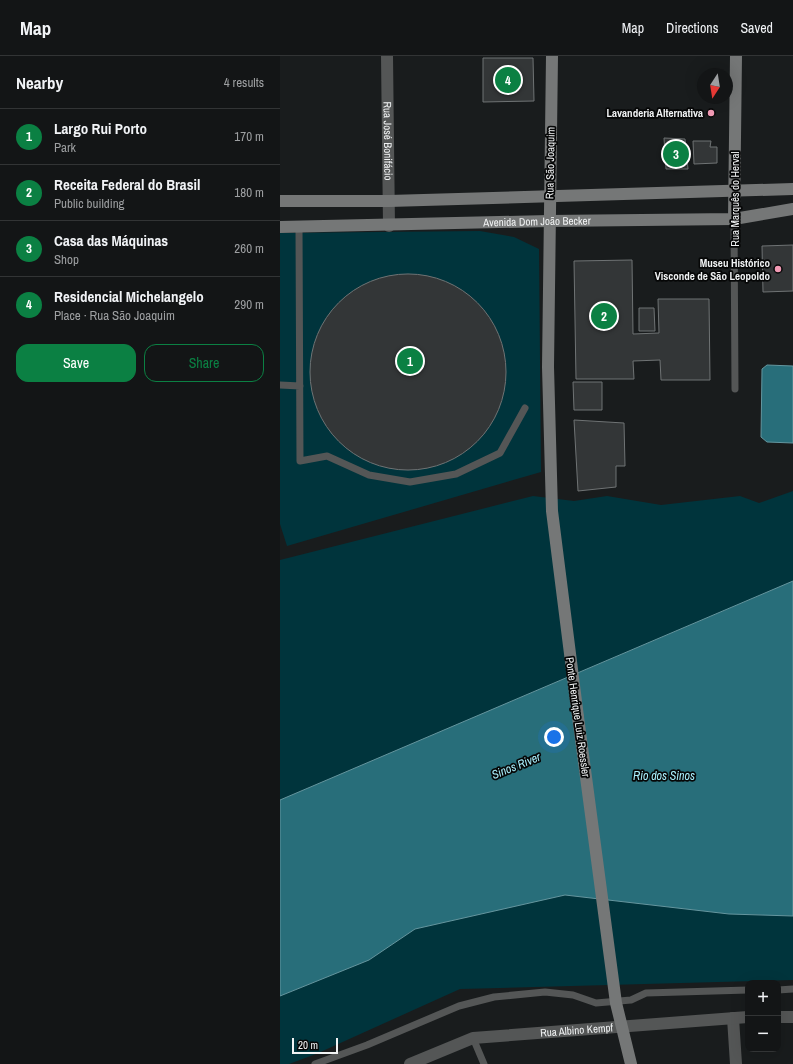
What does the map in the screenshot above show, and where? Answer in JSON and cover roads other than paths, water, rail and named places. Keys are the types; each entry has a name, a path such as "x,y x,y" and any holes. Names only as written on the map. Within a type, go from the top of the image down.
{"street":[{"name":"Rua José Bonifácio","path":"387,56 389,226"},
{"name":"Rua São Joaquim","path":"548,367 552,56"},
{"name":"Rua Marquês do Herval","path":"734,219 736,56"},
{"path":"280,201 389,201 793,189"},
{"name":"Avenida Dom João Becker","path":"280,227 389,226 550,221 734,219 793,208"},
{"name":"Ponte Henrique Luiz Roessler","path":"548,367 552,511 564,612 616,1003 631,1064"},
{"name":"Rua Albino Kempf","path":"410,1064 473,1038 745,1017"},
{"path":"781,1017 793,1017"},
{"path":"733,1018 736,1064"}],"lane":[{"name":"Rua Marquês do Herval","path":"734,219 735,389"},
{"path":"299,227 300,461 327,456 369,475 410,482 456,474 500,453 525,408"},
{"path":"280,385 300,386"},
{"path":"781,990 793,989"},
{"path":"315,1064 367,1046 459,1006 494,997 545,992 573,995 596,1003 631,1000 646,993 745,990"},
{"path":"473,1038 484,1064"}],"water":[{"path":"767,365 793,366 793,443 767,442 761,437 762,369"},
{"name":"Rio dos Sinos","path":"793,581 793,916 729,914 565,895 415,929 369,960 280,996 280,800"}],"place":[{"name":"Residencial Michelangelo","path":"508,80"},
{"name":"Lavanderia Alternativa","path":"711,113"},
{"name":"Casa das Máquinas","path":"676,154"},
{"name":"Museu Histórico Visconde de São Leopoldo","path":"778,269"},
{"name":"Receita Federal do Brasil","path":"604,316"},
{"name":"Largo Rui Porto","path":"410,361"}],"water label":[{"name":"Sinos River","path":"516,766"}]}
